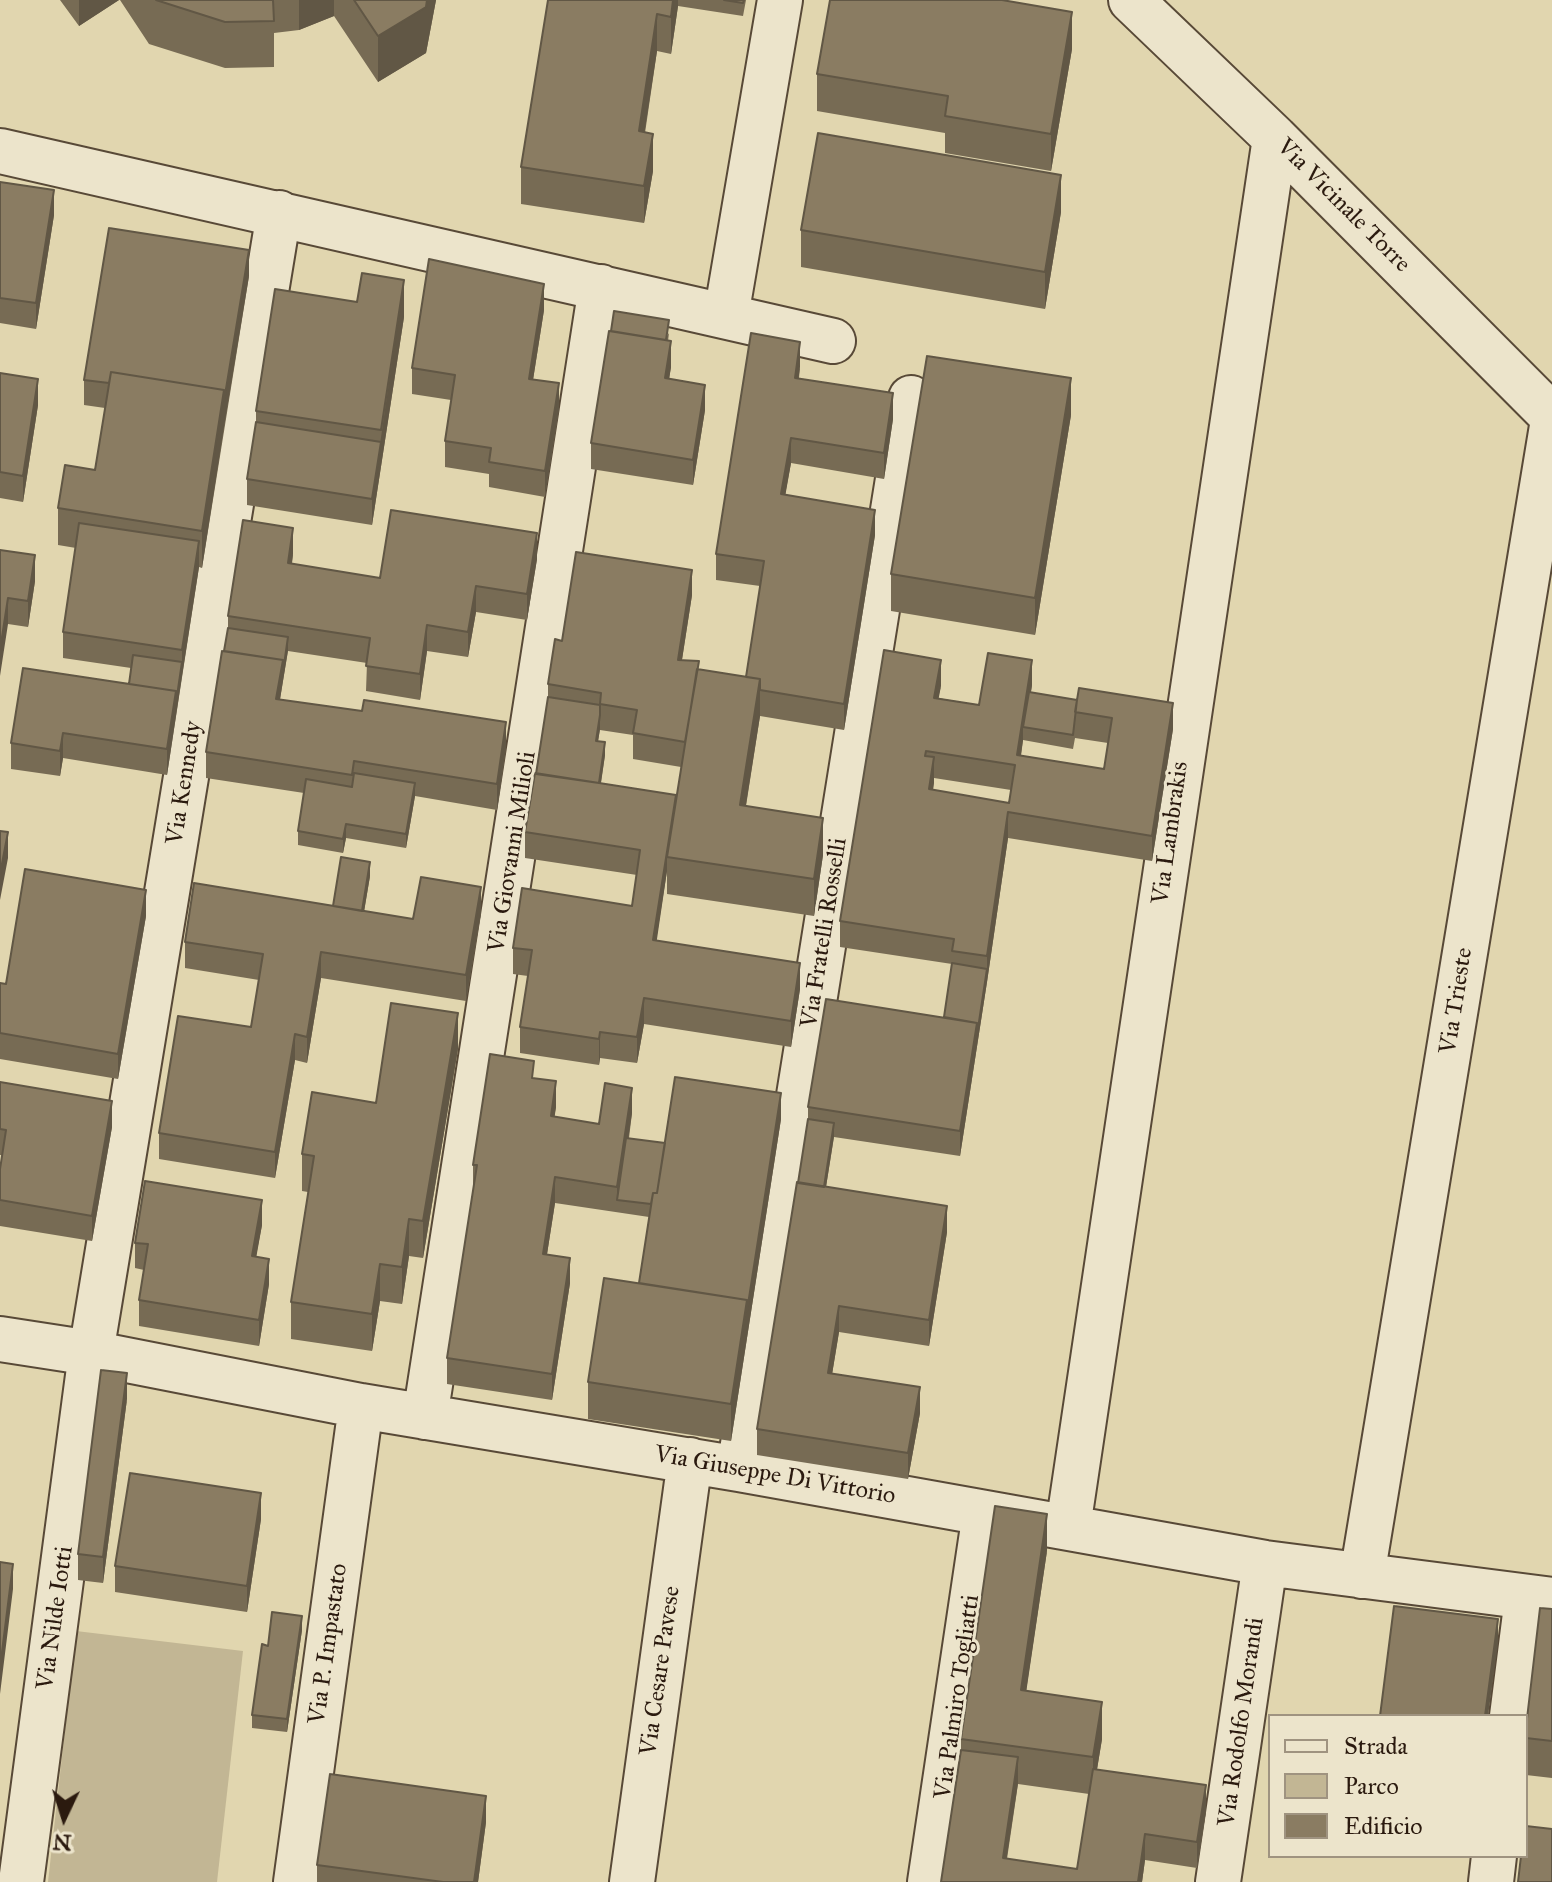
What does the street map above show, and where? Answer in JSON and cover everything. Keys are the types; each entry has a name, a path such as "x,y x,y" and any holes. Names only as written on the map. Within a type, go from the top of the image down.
{"street":[{"path":"726,316 780,0"},
{"name":"Via Vicinale Torre","path":"1131,0 1275,138 1552,416"},
{"name":"Via Lambrakis","path":"1068,1527 1275,138"},
{"path":"0,151 833,341"},
{"name":"Via Kennedy","path":"91,1353 279,213"},
{"name":"Via Giovanni Milioli","path":"425,1417 601,287"},
{"name":"Via Fratelli Rosselli","path":"739,1469 911,398"},
{"name":"Via Trieste","path":"1362,1576 1552,426"},
{"name":"Via Giuseppe Di Vittorio","path":"0,1339 91,1353 361,1406 690,1460 1265,1563 1540,1599"},
{"name":"Via Nilde Iotti","path":"21,1882 17,1778 91,1353"},
{"name":"Via P. Impastato","path":"296,1882 361,1406"},
{"name":"Via Cesare Pavese","path":"632,1882 690,1460"},
{"name":"Via Palmiro Togliatti","path":"930,1882 985,1513"},
{"name":"Via Rodolfo Morandi","path":"1218,1882 1265,1563"},
{"path":"1512,1714 1540,1599"},
{"path":"1491,1882 1494,1858"}],"green space":[{"path":"76,1631 243,1651 217,1882 48,1882"}],"building":[{"path":"156,0 273,0 274,21 225,22"},
{"path":"354,0 427,0 426,7 378,36"},
{"path":"548,0 673,0 671,17 657,14 639,131 653,134 644,186 521,167"},
{"path":"830,0 1002,0 1072,12 1051,134 945,116 948,96 817,74"},
{"path":"818,133 1061,175 1045,272 801,230"},
{"path":"0,182 54,190 36,303 0,298"},
{"path":"109,228 249,250 224,401 224,390 111,372 109,383 84,380"},
{"path":"429,259 544,284 529,379 559,383 545,471 489,462 491,448 445,441 455,375 412,368"},
{"path":"362,273 404,280 381,430 256,411 275,289 357,302"},
{"path":"614,311 669,320 666,340 611,331"},
{"path":"609,331 671,341 665,378 705,385 693,460 591,443"},
{"path":"751,333 800,342 795,378 893,393 884,453 791,438 781,494 875,510 844,704 760,690 760,679 746,677 764,561 716,554"},
{"path":"927,356 1071,378 1035,598 891,574"},
{"path":"111,372 224,390 202,531 58,508 65,465 95,470"},
{"path":"0,373 38,379 23,476 0,472"},
{"path":"256,422 381,442 372,499 247,479"},
{"path":"391,510 537,533 527,594 476,586 468,632 427,625 420,674 366,666 370,638 228,616 243,520 293,528 288,563 380,578"},
{"path":"79,523 199,541 182,650 63,632"},
{"path":"0,550 35,555 28,601 8,598 0,650"},
{"path":"576,552 692,570 678,660 699,661 685,742 633,733 637,710 600,704 601,693 548,684 555,639 562,641"},
{"path":"228,628 288,637 283,672 283,660 224,651"},
{"path":"884,650 941,660 934,698 979,705 988,653 1032,660 1017,755 1104,769 1112,718 1075,712 1079,688 1173,703 1152,836 1008,812 987,956 952,951 954,939 840,921","holes":["926,751 1015,765 1009,803 929,789 934,757 925,756"]},
{"path":"222,651 283,660 276,699 362,711 364,700 506,722 497,784 354,761 352,775 206,752"},
{"path":"133,655 182,662 176,703 176,691 129,684"},
{"path":"23,668 176,691 167,749 63,733 60,751 11,743"},
{"path":"697,669 760,679 740,805 823,818 814,879 667,857"},
{"path":"1029,692 1077,700 1073,735 1023,727"},
{"path":"548,697 600,705 596,741 605,742 599,783 536,774"},
{"path":"354,773 415,783 406,834 346,824 343,839 298,831 306,779 352,787"},
{"path":"535,773 676,795 653,940 800,963 791,1021 644,998 637,1037 600,1032 599,1039 520,1027 532,950 513,948 522,888 632,906 640,850 525,832"},
{"path":"0,831 8,832 0,874"},
{"path":"341,857 370,862 362,911 333,906"},
{"path":"25,869 146,890 118,1054 0,1033 0,983 6,984"},
{"path":"421,877 481,887 466,975 321,952 307,1037 295,1034 275,1152 159,1133 178,1016 251,1027 263,954 185,942 194,883 413,919"},
{"path":"952,963 987,969 977,1035 977,1023 944,1017"},
{"path":"826,999 977,1023 960,1131 808,1107"},
{"path":"391,1003 458,1013 423,1221 409,1219 402,1267 380,1264 372,1314 291,1302 314,1156 302,1154 312,1092 376,1103"},
{"path":"490,1054 534,1061 532,1078 556,1081 551,1116 599,1124 605,1083 632,1088 617,1187 555,1177 543,1254 570,1258 552,1374 447,1358 477,1165 473,1165"},
{"path":"675,1077 781,1093 747,1311 747,1300 639,1283"},
{"path":"0,1082 112,1101 92,1216 0,1200 0,1169 6,1130 0,1129"},
{"path":"808,1119 834,1123 824,1187 798,1183"},
{"path":"626,1138 665,1143 657,1193 653,1193 651,1204 617,1200"},
{"path":"145,1181 262,1200 252,1256 269,1259 259,1320 139,1300 148,1244 135,1243"},
{"path":"797,1182 947,1206 929,1320 839,1306 828,1373 920,1387 908,1453 757,1429"},
{"path":"604,1278 747,1300 731,1404 588,1382"},
{"path":"101,1370 127,1373 103,1557 78,1554"},
{"path":"130,1473 261,1493 247,1586 115,1566"},
{"path":"995,1506 1047,1514 1021,1690 1102,1702 1093,1757 961,1739"},
{"path":"0,1562 13,1564 0,1668"},
{"path":"1394,1606 1498,1619 1485,1714 1380,1714"},
{"path":"1540,1608 1552,1609 1552,1741 1528,1738 1528,1714"},
{"path":"272,1612 302,1616 287,1719 252,1715 262,1644 268,1646"},
{"path":"961,1750 1018,1757 1003,1858 1077,1869 1093,1769 1206,1785 1197,1842 1145,1834 1138,1882 941,1882"},
{"path":"330,1774 486,1796 474,1882 443,1882 317,1865"},
{"path":"1528,1826 1552,1829 1552,1882 1518,1882 1521,1858 1528,1858"}]}
